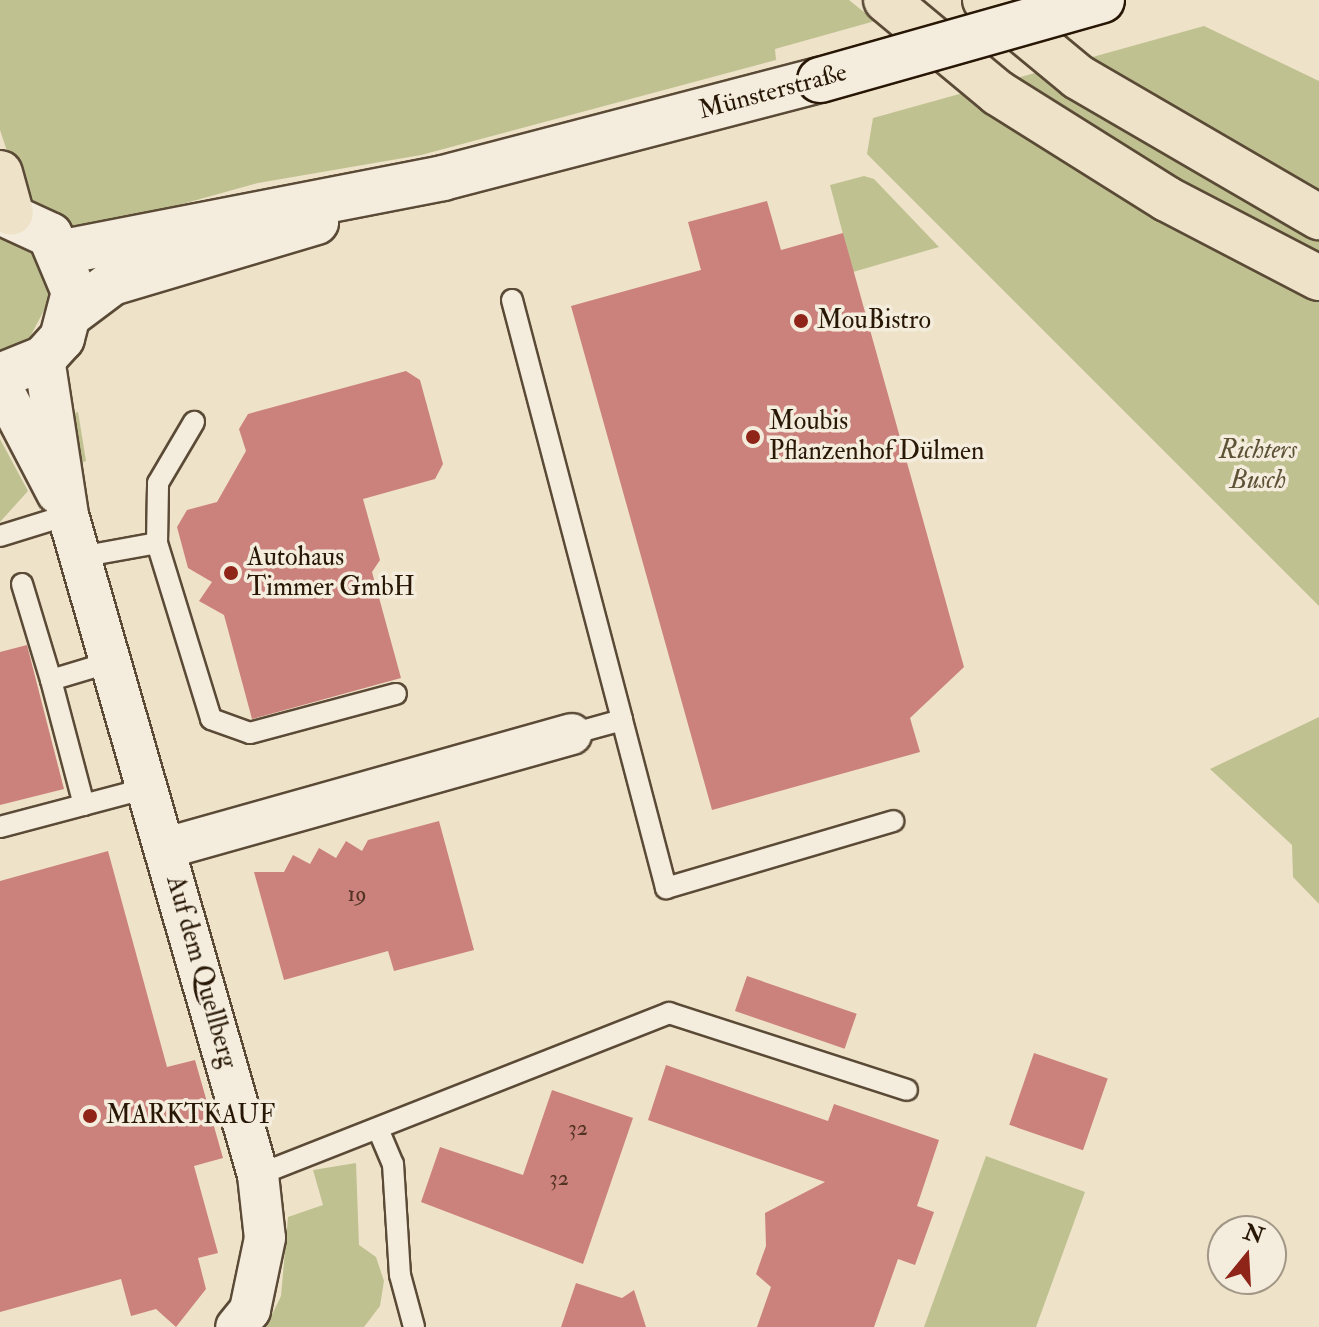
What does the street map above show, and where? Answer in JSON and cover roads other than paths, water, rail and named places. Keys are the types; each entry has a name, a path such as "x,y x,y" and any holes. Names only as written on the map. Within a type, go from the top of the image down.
{"highway":[{"path":"886,0 998,93 1167,199 1319,278"},
{"path":"985,0 1078,77 1319,217"}],"main road":[{"name":"Münsterstraße","path":"72,313 112,283 443,178 820,80 1102,0"},
{"name":"Münsterstraße","path":"63,252 443,178"},
{"path":"0,376 44,358 72,313 63,252 50,235 4,200"}],"street":[{"name":"Auf dem Quellberg","path":"44,358 68,515 258,1175 265,1238 250,1310 236,1327"},
{"name":"Auf dem Quellberg","path":"0,384 68,515"},
{"name":"Auf dem Quellberg","path":"166,848 571,734"}],"lane":[{"path":"512,300 666,888 893,821"},
{"path":"194,422 158,483 157,543 211,719 250,733 396,694"},
{"path":"0,536 68,515"},
{"path":"80,557 157,543"},
{"path":"22,584 84,805"},
{"path":"51,680 111,662"},
{"path":"571,734 622,720"},
{"path":"0,827 148,788"},
{"path":"258,1175 669,1013 907,1090"},
{"path":"378,1129 393,1164 400,1275 414,1327"}],"place":[{"name":"MouBistro","path":"801,321"},
{"name":"Moubis Pflanzenhof Dülmen","path":"753,437"},
{"name":"Autohaus Timmer GmbH","path":"231,573"},
{"name":"MARKTKAUF","path":"90,1116"}],"park label":[{"name":"Richters Busch","path":"1258,466"}]}
